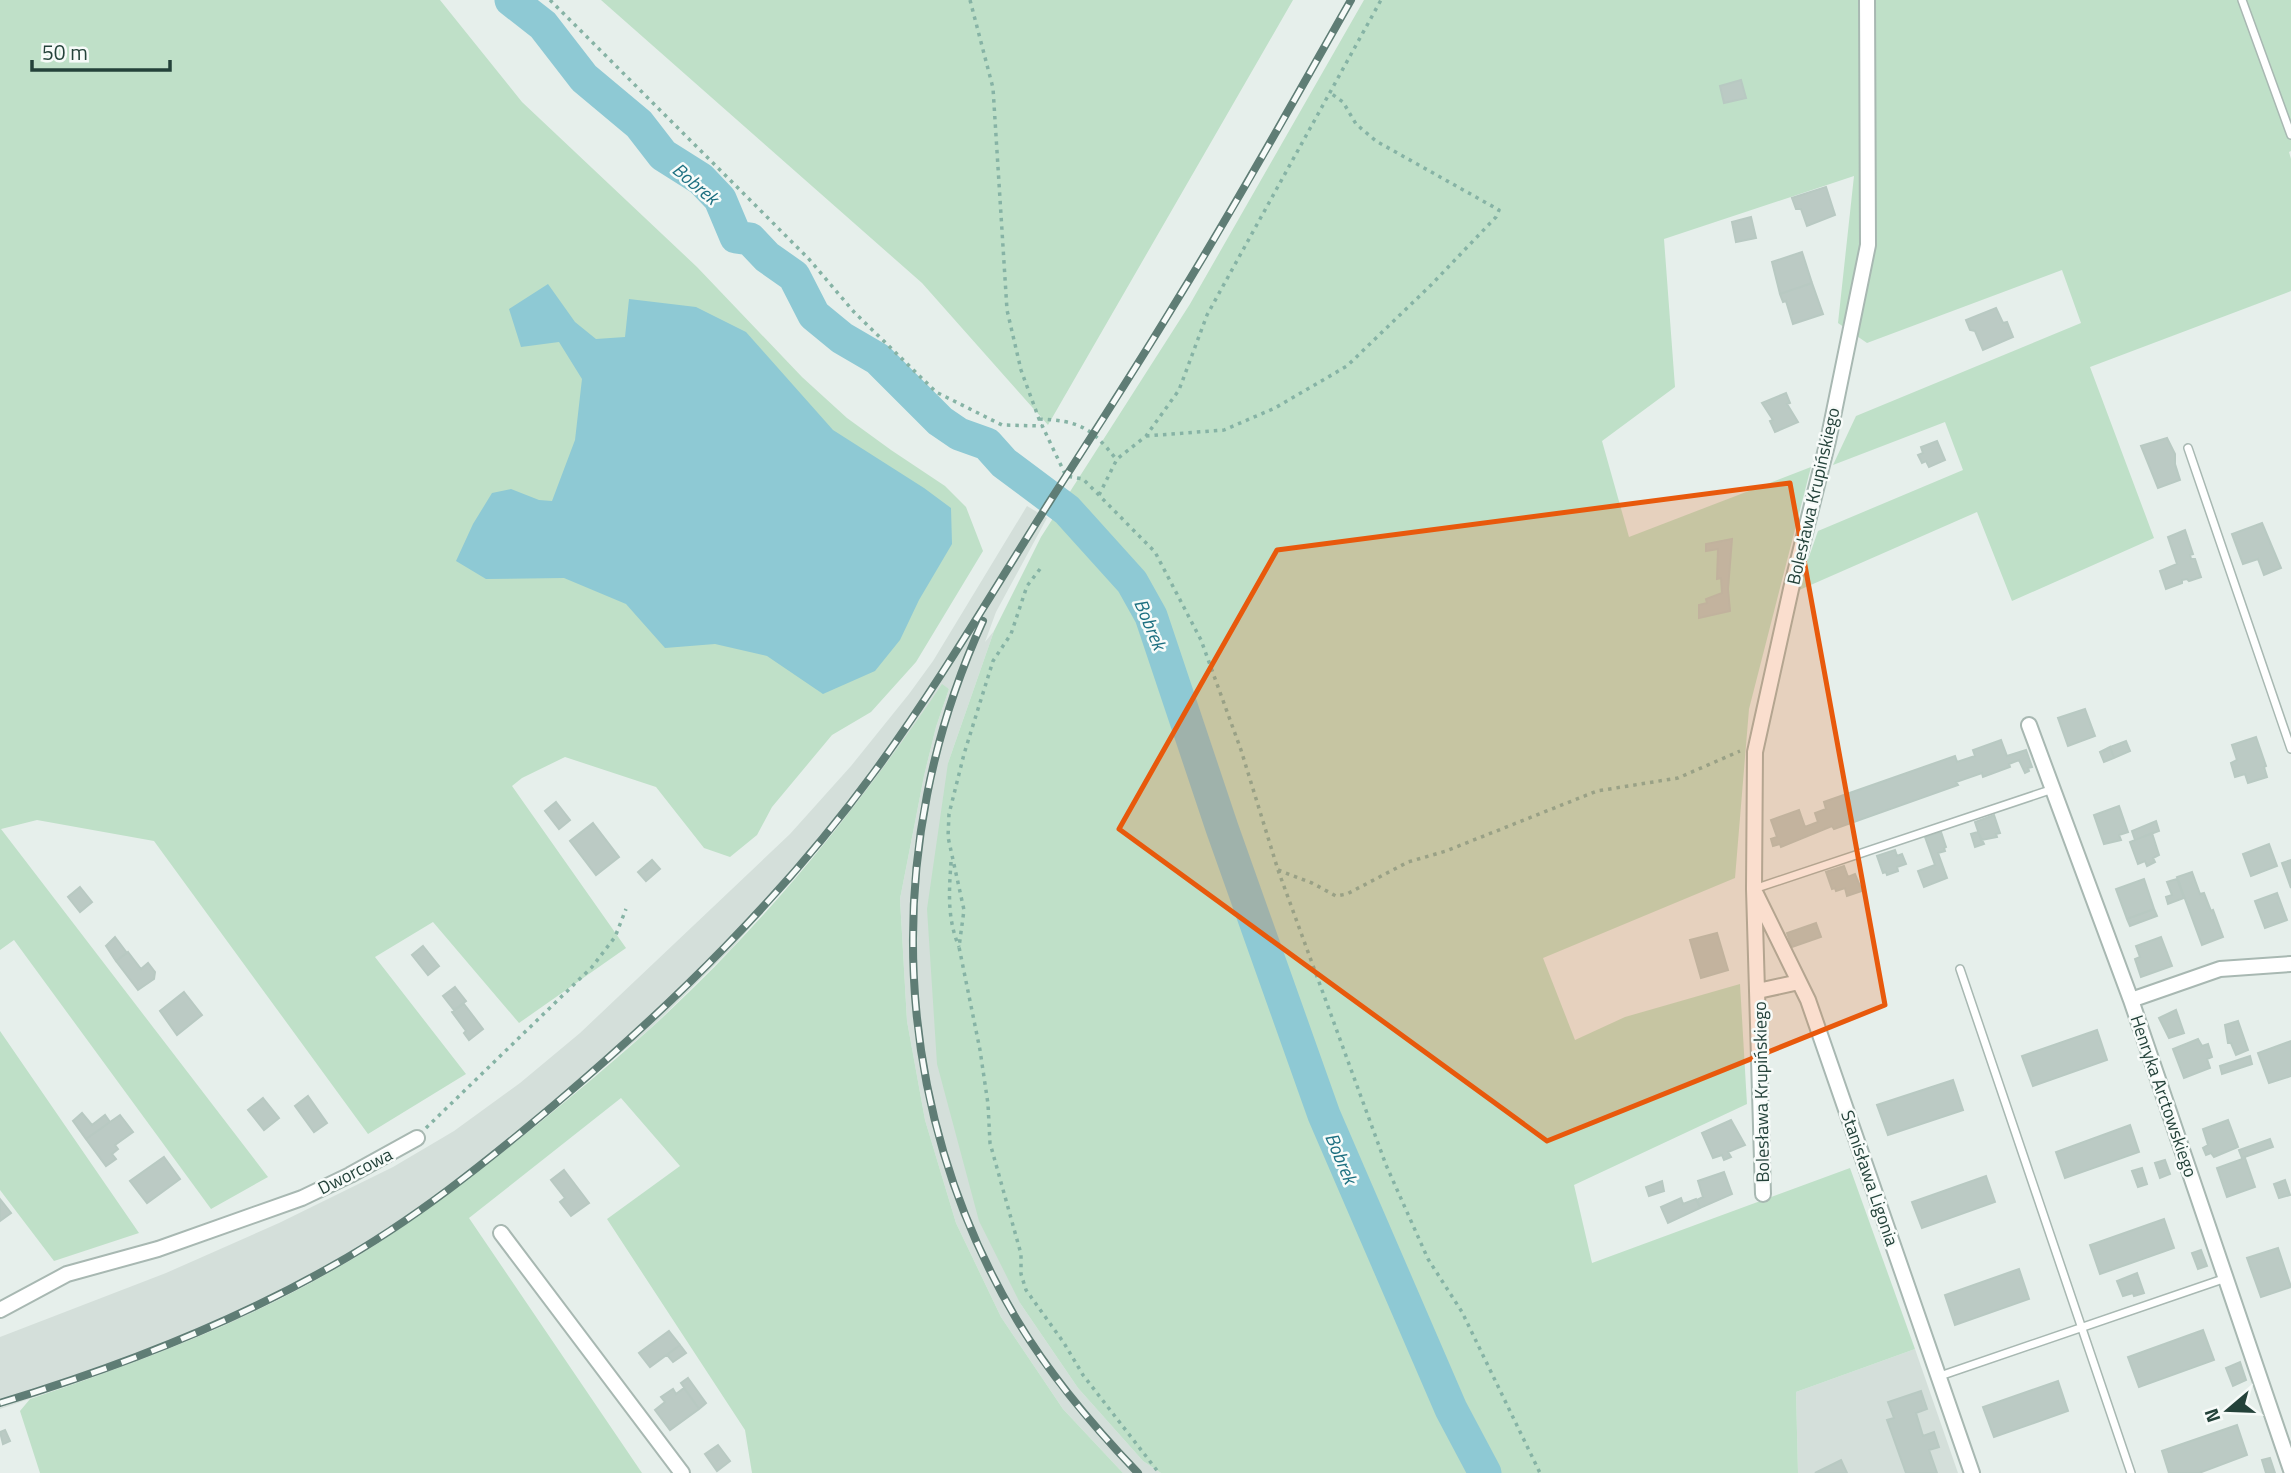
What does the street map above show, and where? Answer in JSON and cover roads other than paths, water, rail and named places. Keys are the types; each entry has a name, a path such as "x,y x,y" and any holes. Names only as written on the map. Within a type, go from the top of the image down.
{"street":[{"name":"Bolesława Krupińskiego","path":"1763,1194 1754,889 1755,752 1791,589 1828,441 1868,245 1867,0"},
{"name":"Henryka Arctowskiego","path":"2029,725 2132,1000 2291,1470"},
{"name":"Stanisława Ligonia","path":"1754,889 1808,1000 1972,1473"},
{"path":"2132,1000 2220,969 2291,964"},
{"name":"Bolesława Krupińskiego","path":"1758,991 1799,982"},
{"name":"Dworcowa","path":"0,1310 67,1274 158,1249 302,1198 417,1138"},
{"path":"501,1233 682,1473"}],"lane":[{"path":"2242,0 2291,135"},
{"path":"2188,448 2291,749"},
{"path":"1754,889 2053,789"},
{"path":"1960,969 2131,1473"},
{"path":"1940,1376 2226,1278"}],"water":[{"path":"548,284 575,322 596,339 625,337 629,299 696,307 746,332 833,430 951,508 952,544 919,600 900,640 875,671 823,694 767,656 715,644 665,648 626,604 564,578 486,579 456,561 473,524 492,493 511,489 539,500 552,501 575,440 582,379 559,342 521,347 509,309"}],"waterway":[{"name":"Bobrek","path":"511,0 543,25 584,78 639,124 663,155 701,179 720,199 736,237 750,239 767,257 794,276 814,315 842,338 878,359 940,421 959,434 987,444 1004,463 1067,510 1132,582 1151,616 1222,828 1324,1115 1451,1409 1485,1473"}],"railway":[{"path":"0,1403 129,1360 213,1326 294,1287 364,1248 448,1190 528,1127 641,1028 724,948 803,862 840,817 921,705 1197,267 1351,0"},
{"path":"983,621 950,707 927,795 915,885 914,975 923,1065 944,1153 975,1238 1017,1320 1073,1400 1138,1473"}]}
